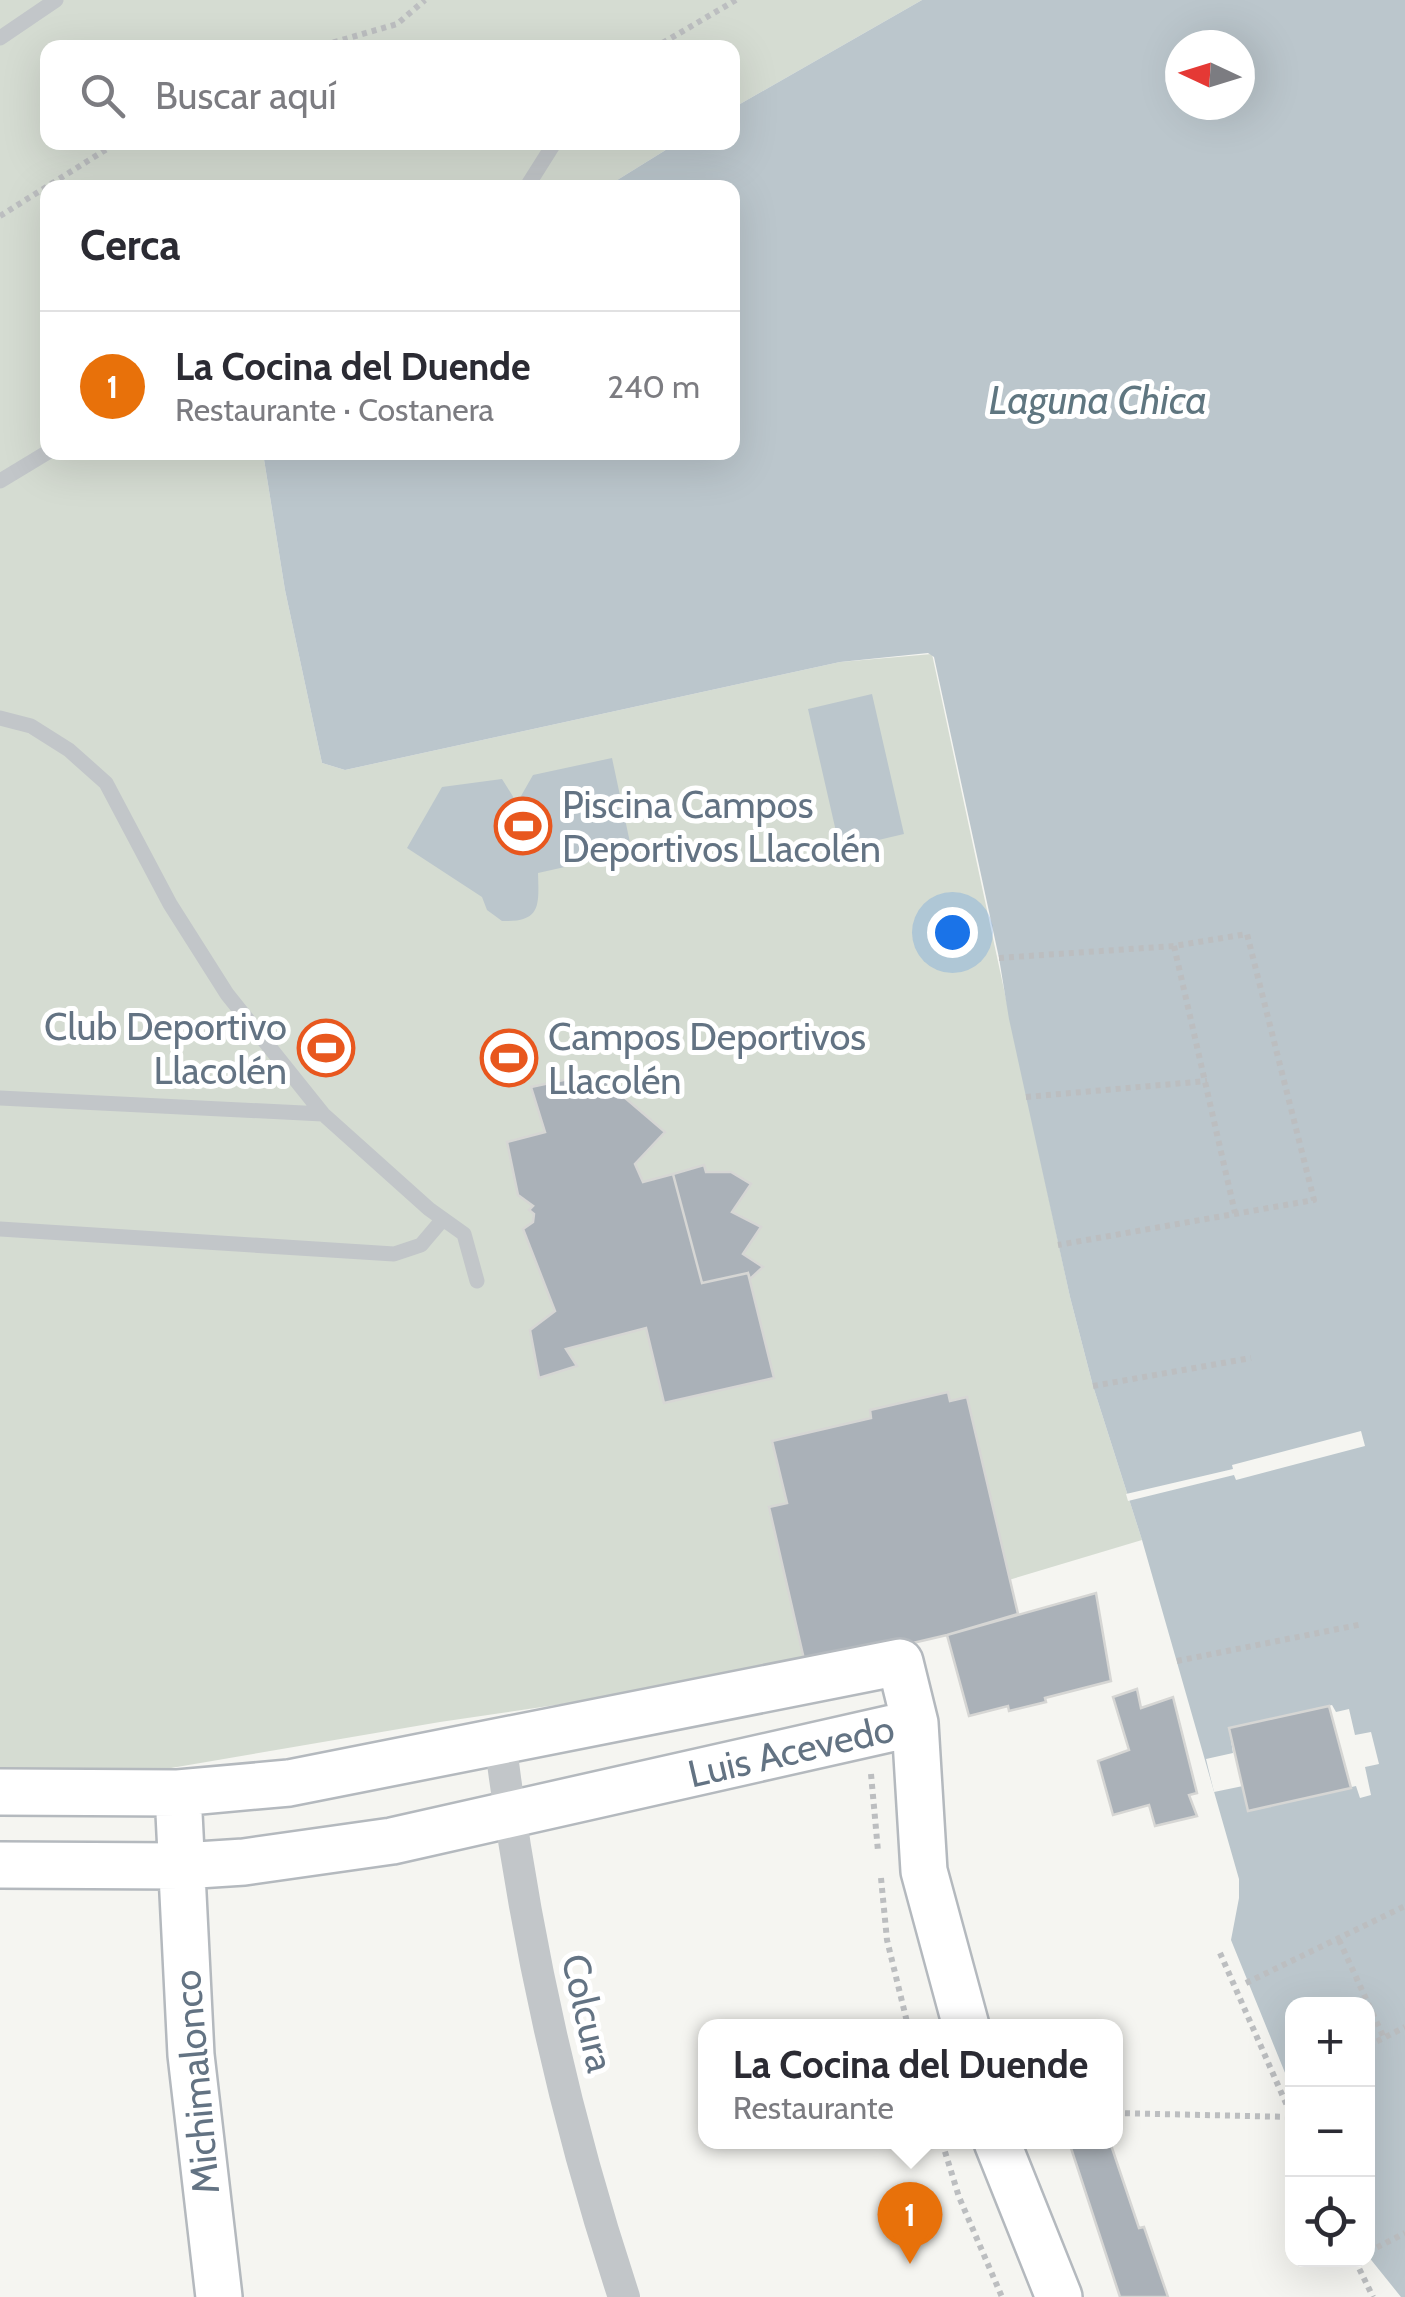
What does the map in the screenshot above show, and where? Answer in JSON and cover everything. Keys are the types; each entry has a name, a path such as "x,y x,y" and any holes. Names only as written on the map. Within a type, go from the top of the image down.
{"street":[{"name":"Luis Acevedo","path":"0,1792 178,1793 290,1783 900,1662 915,1723 392,1841 314,1854 182,1866 0,1864"},
{"path":"915,1723 924,1871 964,2019"},
{"name":"Colcura","path":"500,1740 534,1958 554,2050 577,2143 624,2297"},
{"name":"Michimalonco","path":"178,1793 191,2055 219,2297"},
{"path":"1000,2149 1059,2297"}],"lane":[{"path":"0,38 56,0"},
{"path":"531,180 551,150"},
{"path":"0,481 40,457"},
{"path":"0,718 32,726 69,750 106,783 170,904 227,994 324,1114 464,1234 477,1281"},
{"path":"0,1098 324,1114"},
{"path":"0,1229 394,1254 420,1246 443,1218"}],"path":[{"path":"341,40 396,24 425,0"},
{"path":"668,40 736,0"},
{"path":"57,180 105,150"},
{"path":"0,216 40,191"},
{"path":"999,958 1174,946 1248,934 1314,1200 1058,1245"},
{"path":"1174,946 1235,1212"},
{"path":"1026,1097 1207,1081"},
{"path":"1093,1386 1252,1358"},
{"path":"1177,1660 1363,1624"},
{"path":"1246,1983 1405,1906"},
{"path":"1338,1940 1384,2038"},
{"path":"1220,1953 1285,2101"},
{"path":"1375,2042 1405,2027"},
{"path":"1123,2113 1285,2117"},
{"path":"944,2149 959,2196 1002,2297"},
{"path":"1375,2248 1405,2233"},
{"path":"1358,2267 1373,2297"}],"shaded area":[{"name":"Campos Deportivos Llacolén","path":"0,0 922,0 740,104 740,40 40,40 40,150 666,150 617,180 40,180 40,460 264,460 285,590 322,763 345,770 840,662 932,654 1070,1297 1093,1386 1142,1540 939,1601 947,1635 806,1668 440,1722 171,1768 0,1774"}],"water":[{"name":"Laguna Chica","path":"922,0 1405,0 1405,2297 1375,2265 1375,1997 1285,1997 1285,2073 1231,1940 1239,1879 1070,1297 934,657 928,653 840,662 345,770 322,763 285,590 264,460 740,460 740,180 617,180 666,150 740,150 740,104"},
{"name":"Piscina Campos Deportivos Llacolén","path":"872,694 904,834 840,849 808,709"},
{"name":"Piscina Campos Deportivos Llacolén","path":"612,758 632,852 538,873 535,910 524,919 502,921 487,910 482,897 407,848 442,787 502,779 517,803 533,775"}],"pier":[{"path":"1361,1431 1365,1446 1236,1480 1234,1475 1128,1501 1126,1494 1233,1469 1232,1465"},
{"path":"1332,1705 1336,1712 1349,1709 1355,1735 1371,1732 1379,1764 1365,1767 1371,1795 1360,1798 1356,1786 1248,1811 1243,1786 1214,1792 1206,1759 1233,1753 1229,1728"}],"building":[{"path":"596,1073 665,1132 635,1164 643,1182 673,1174 702,1283 748,1273 774,1378 664,1403 646,1328 566,1349 577,1366 539,1378 530,1330 555,1311 523,1229 533,1222 534,1214 529,1210 533,1206 518,1195 507,1142 545,1132 531,1087"},
{"path":"704,1165 706,1172 731,1172 751,1184 732,1212 761,1227 743,1254 763,1267 750,1279 748,1273 702,1283 673,1174"},
{"path":"948,1392 950,1401 967,1397 1018,1614 806,1668 769,1507 787,1503 772,1441 871,1418 870,1410"},
{"path":"1096,1593 1111,1681 1045,1698 1046,1702 969,1716 947,1635"},
{"path":"1137,1689 1141,1708 1173,1697 1197,1793 1189,1795 1197,1816 1155,1826 1149,1805 1113,1815 1098,1761 1129,1750 1113,1697"},
{"path":"1329,1706 1351,1788 1248,1811 1229,1728"},
{"path":"1071,2149 1112,2149 1168,2297 1120,2297"}],"place":[{"name":"Piscina Campos Deportivos Llacolén","path":"523,826"},
{"name":"Club Deportivo Llacolén","path":"326,1048"},
{"name":"Campos Deportivos Llacolén","path":"509,1058"},
{"name":"La Cocina del Duende","path":"910,2264"}]}
